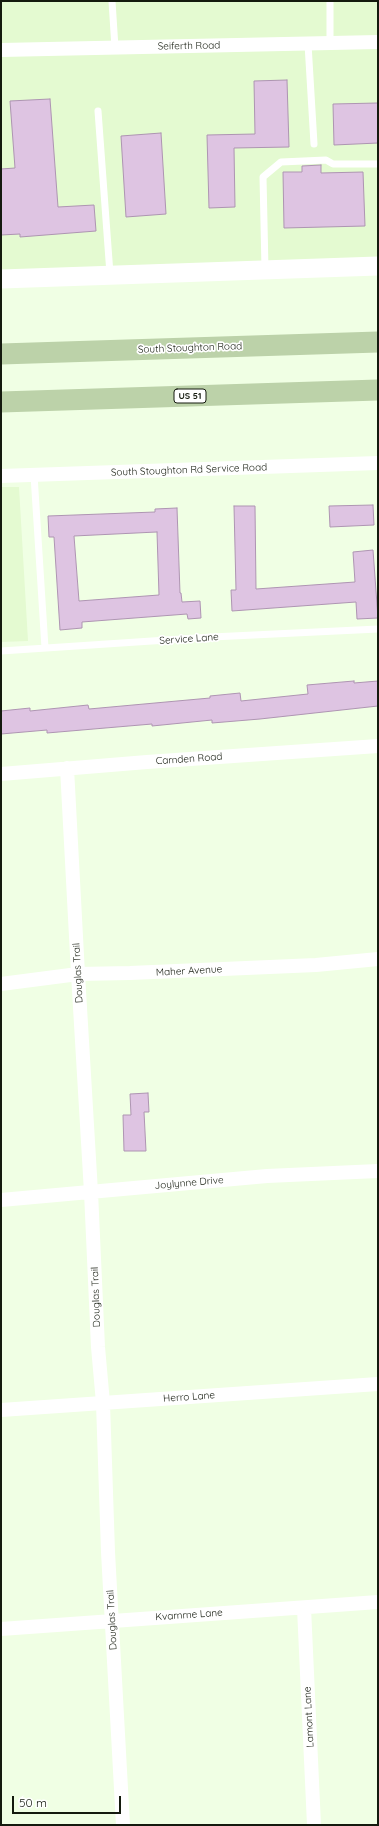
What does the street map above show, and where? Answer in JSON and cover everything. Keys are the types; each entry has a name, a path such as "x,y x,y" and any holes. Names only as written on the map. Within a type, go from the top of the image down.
{"main road":[{"name":"South Stoughton Road","path":"1,354 378,342"},
{"name":"US 51","path":"1,402 378,390"}],"street":[{"name":"Seiferth Road","path":"1,50 378,42"},
{"path":"1,279 378,266"},
{"name":"South Stoughton Rd Service Road","path":"1,476 378,463"},
{"name":"Camden Road","path":"1,774 378,746"},
{"name":"Douglas Trail","path":"67,768 91,1192 98,1347 103,1403 108,1552 123,1825"},
{"name":"Maher Avenue","path":"1,984 78,974 308,965 378,959"},
{"name":"Joylynne Drive","path":"1,1200 267,1176 378,1171"},
{"name":"Herro Lane","path":"1,1410 378,1384"},
{"name":"Kvamme Lane","path":"1,1629 378,1602"},
{"name":"Lamont Lane","path":"304,1608 314,1825"}],"lane":[{"path":"112,1 115,48"},
{"path":"330,1 330,43"},
{"path":"308,44 314,144"},
{"path":"98,111 110,276"},
{"path":"264,271 263,177 281,162 326,160 333,164 378,164"},
{"path":"34,475 45,648"},
{"name":"Service Lane","path":"1,651 212,637 378,629"}],"shaded area":[{"path":"1,1 378,1 378,266 1,279"},
{"path":"1,487 19,487 28,641 1,642"}],"building":[{"path":"287,80 289,147 234,148 235,207 209,208 207,135 255,134 254,81"},
{"path":"50,99 58,207 94,205 96,231 20,237 20,234 1,235 1,169 15,168 10,101"},
{"path":"378,103 378,143 334,145 333,104"},
{"path":"161,133 166,214 126,217 121,136"},
{"path":"321,165 321,173 363,172 365,226 284,228 283,172 302,172 302,166"},
{"path":"373,505 374,525 330,527 329,506"},
{"path":"234,506 255,506 256,589 355,582 353,552 373,550 378,618 357,619 356,602 232,611 231,590 236,590"},
{"path":"177,508 180,593 182,602 200,601 201,618 188,619 187,614 82,622 82,628 60,630 54,537 49,537 48,516 155,512 155,509","holes":["157,532 159,595 79,601 74,536"]},
{"path":"354,681 354,683 378,681 378,706 212,723 212,720 152,726 152,724 47,733 47,730 1,734 1,711 30,708 30,711 88,705 89,709 210,698 210,696 240,693 241,701 308,694 307,685"},
{"path":"148,1093 149,1112 144,1112 146,1151 124,1151 123,1115 131,1115 130,1094"}]}
